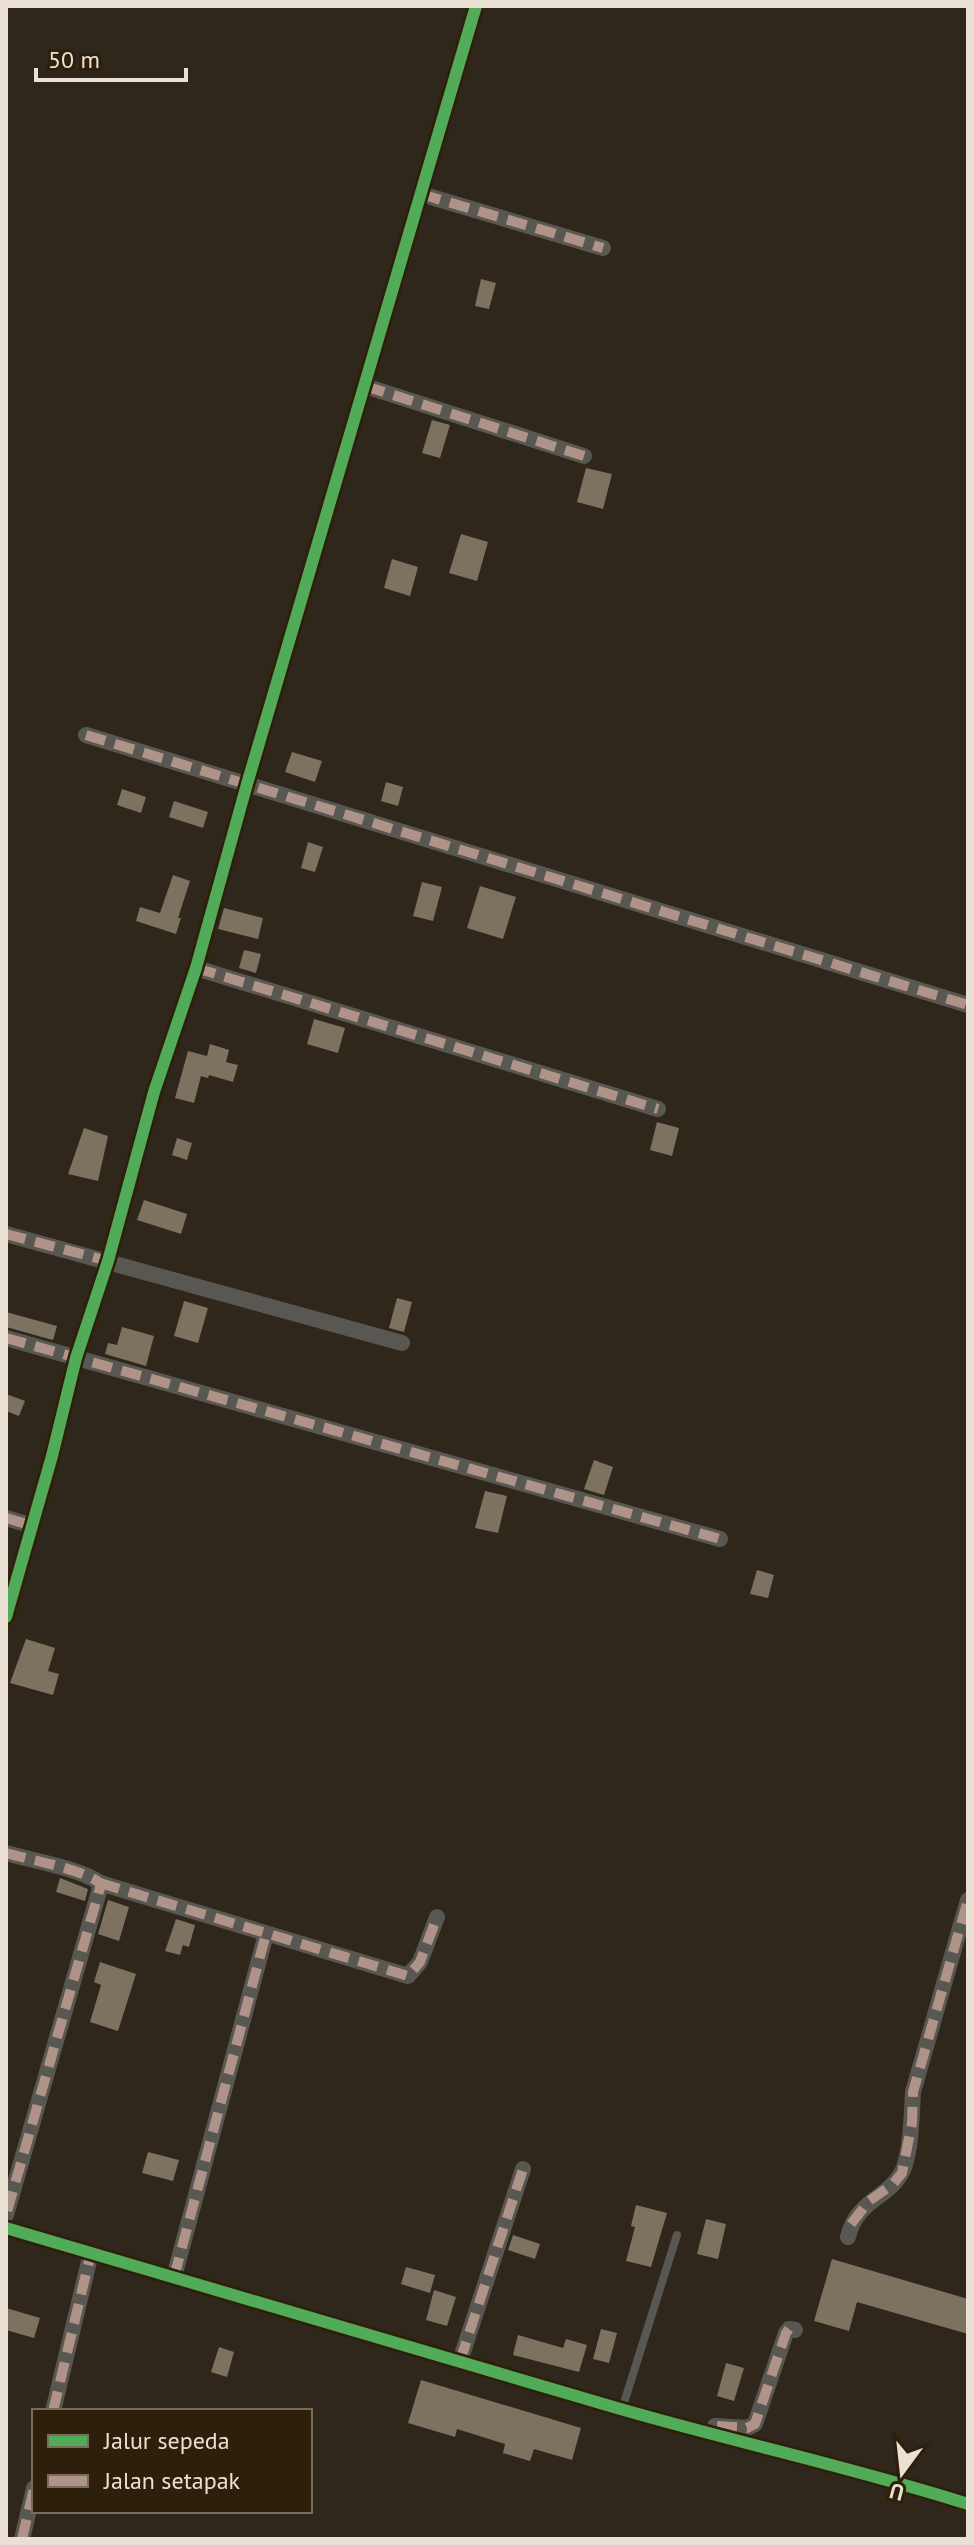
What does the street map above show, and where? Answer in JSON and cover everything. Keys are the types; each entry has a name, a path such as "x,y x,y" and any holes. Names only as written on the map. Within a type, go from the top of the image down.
{"street":[{"path":"6,1617 52,1456 76,1358 108,1261 154,1092 196,968 247,784 476,6"},
{"path":"421,194 603,248"},
{"path":"365,386 584,456"},
{"path":"86,735 968,1005"},
{"path":"196,968 658,1109"},
{"path":"6,1234 402,1343"},
{"path":"6,1338 720,1539"},
{"path":"6,1518 30,1525"},
{"path":"6,1853 408,1976 420,1962 437,1917"},
{"path":"6,2215 100,1883"},
{"path":"848,2237 851,2224 869,2201 893,2184 902,2173 912,2123 913,2092 968,1900"},
{"path":"174,2277 266,1934"},
{"path":"460,2361 523,2169"},
{"path":"6,2228 622,2409 886,2478 968,2504"},
{"path":"53,2409 91,2253"},
{"path":"700,2430 705,2425 747,2428 755,2424 786,2333 789,2329 795,2330"},
{"path":"22,2539 32,2496"}],"lane":[{"path":"622,2409 677,2235"}],"building":[{"path":"481,279 496,283 489,309 475,306"},
{"path":"432,420 450,425 440,458 422,453"},
{"path":"586,468 612,474 603,509 577,502"},
{"path":"461,534 488,542 477,581 449,573"},
{"path":"392,559 418,567 410,596 384,588"},
{"path":"292,752 322,761 315,782 285,772"},
{"path":"386,782 403,787 398,806 381,801"},
{"path":"122,789 146,797 141,813 117,805"},
{"path":"174,801 208,812 203,828 169,817"},
{"path":"308,842 323,847 315,872 301,868"},
{"path":"173,875 190,881 176,934 136,921 140,907 160,913"},
{"path":"422,882 442,887 433,921 413,916"},
{"path":"480,886 516,897 503,939 467,928"},
{"path":"224,908 263,918 258,939 218,929"},
{"path":"244,950 261,954 256,973 239,968"},
{"path":"314,1019 345,1028 338,1053 307,1044"},
{"path":"210,1044 229,1050 226,1062 238,1065 233,1082 209,1075 208,1078 201,1076 194,1103 175,1098 188,1051 207,1056"},
{"path":"657,1122 679,1128 672,1156 650,1150"},
{"path":"84,1128 108,1136 98,1181 68,1174"},
{"path":"177,1138 192,1143 187,1160 172,1155"},
{"path":"144,1200 187,1214 181,1234 137,1220"},
{"path":"397,1298 412,1302 404,1332 389,1328"},
{"path":"184,1301 208,1308 198,1343 174,1336"},
{"path":"6,1312 57,1326 53,1340 6,1327"},
{"path":"122,1327 154,1336 146,1366 105,1354 108,1343 117,1345"},
{"path":"6,1394 25,1401 19,1416 6,1411"},
{"path":"594,1460 613,1467 604,1495 584,1489"},
{"path":"485,1491 507,1496 498,1533 475,1528"},
{"path":"757,1570 774,1575 768,1598 750,1594"},
{"path":"26,1639 55,1648 48,1671 59,1674 53,1695 10,1683"},
{"path":"60,1878 88,1889 85,1901 56,1892"},
{"path":"108,1900 129,1907 119,1941 98,1934"},
{"path":"176,1919 195,1925 189,1947 183,1945 180,1955 165,1951"},
{"path":"100,1962 136,1974 118,2031 90,2022 101,1985 94,1982"},
{"path":"148,2152 179,2160 173,2181 142,2173"},
{"path":"636,2205 667,2213 651,2267 626,2261 635,2227 631,2226"},
{"path":"706,2219 726,2224 718,2259 697,2254"},
{"path":"513,2235 540,2244 535,2259 508,2250"},
{"path":"832,2259 968,2299 968,2334 857,2302 849,2331 814,2321"},
{"path":"406,2267 435,2275 430,2293 401,2284"},
{"path":"434,2290 456,2297 447,2326 426,2320"},
{"path":"6,2308 40,2318 34,2338 6,2330"},
{"path":"601,2329 617,2333 609,2363 593,2359"},
{"path":"518,2335 563,2348 566,2339 587,2345 579,2372 513,2355"},
{"path":"219,2347 234,2352 227,2377 211,2372"},
{"path":"726,2363 744,2368 734,2401 717,2396"},
{"path":"421,2380 581,2428 572,2460 534,2449 530,2461 503,2453 505,2444 457,2429 455,2437 408,2423"}],"marked path":[{"path":"421,194 603,248"},
{"path":"365,386 584,456"},
{"path":"86,735 968,1005"},
{"path":"196,968 658,1109"},
{"path":"6,1234 108,1261"},
{"path":"6,1338 720,1539"},
{"path":"6,1518 30,1525"},
{"path":"6,1853 69,1869 100,1883 6,2215"},
{"path":"100,1883 408,1976 420,1962 437,1917"},
{"path":"851,2224 869,2201 893,2184 902,2173 912,2123 913,2092 968,1900"},
{"path":"174,2277 266,1934"},
{"path":"460,2361 523,2169"},
{"path":"53,2409 91,2253"},
{"path":"717,2426 747,2428 755,2424 786,2333 789,2329 795,2330"},
{"path":"22,2539 32,2496"}],"cycle path":[{"path":"6,1617 52,1456 76,1358 108,1261 154,1092 196,968 247,784 476,6"},
{"path":"6,2228 617,2408 968,2504"}]}
